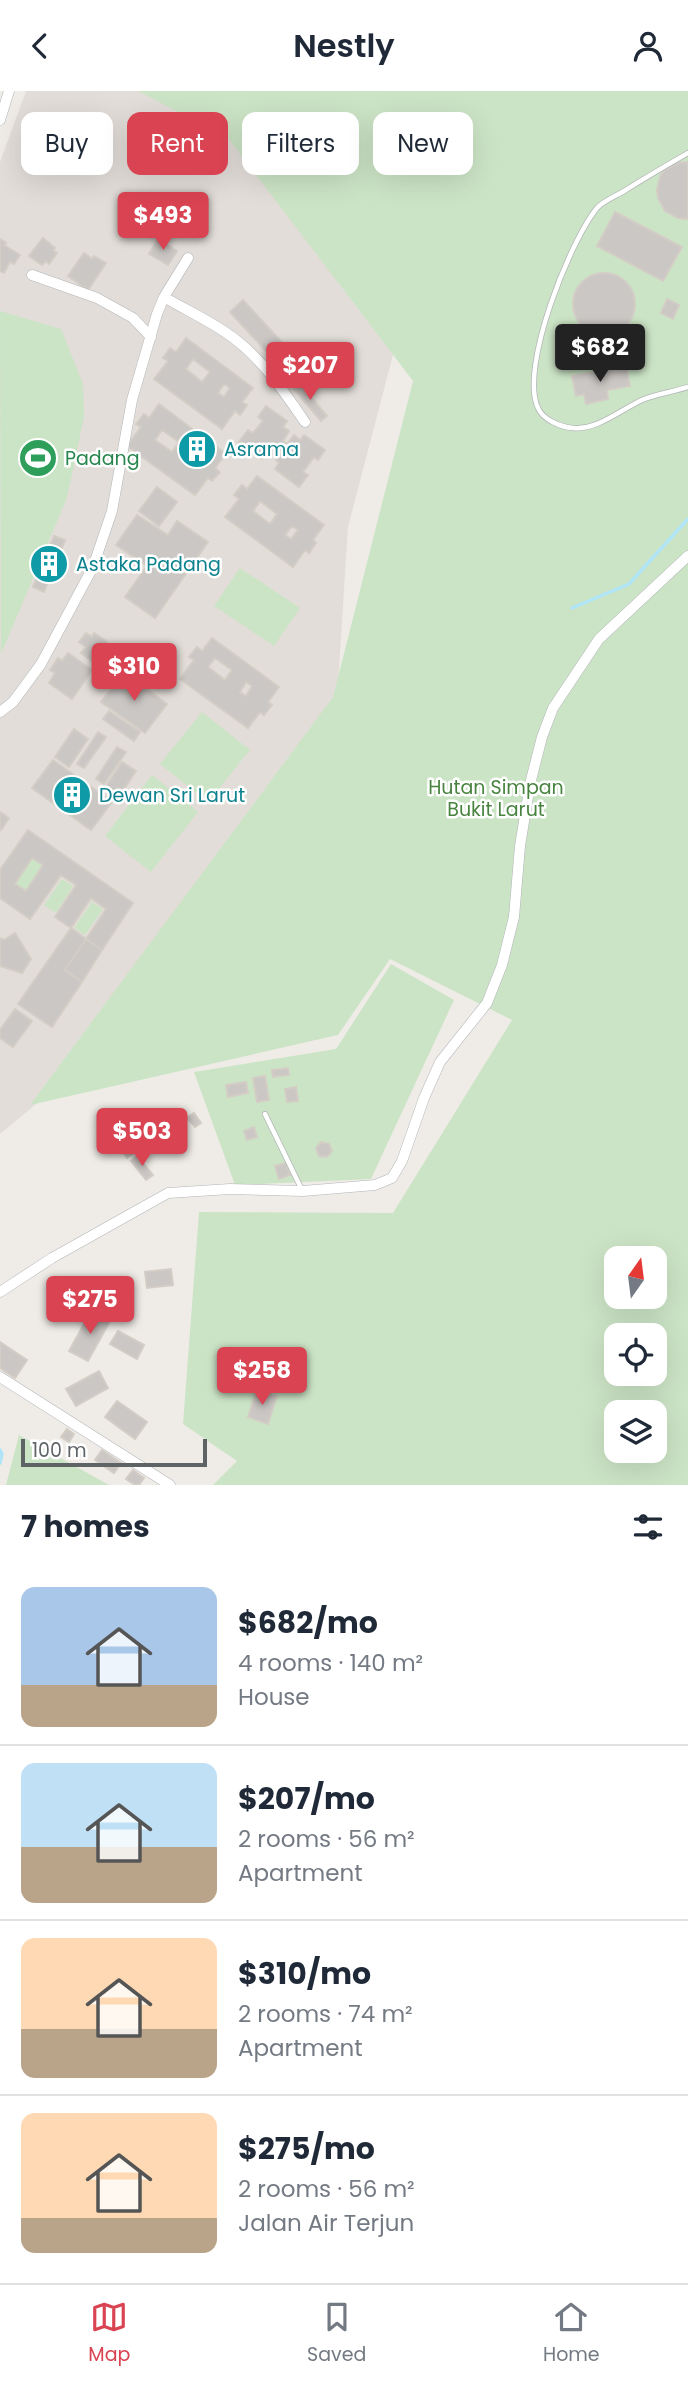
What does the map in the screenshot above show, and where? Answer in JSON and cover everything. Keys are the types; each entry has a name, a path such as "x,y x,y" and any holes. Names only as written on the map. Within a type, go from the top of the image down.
{"street":[{"path":"0,120 9,91"},
{"path":"0,712 13,702 41,664 93,567 112,511 132,400 164,297 188,258"},
{"path":"32,275 97,298 133,318 152,337"},
{"path":"164,297 242,345 278,384 305,422"},
{"path":"0,1292 52,1258 168,1193 230,1189 303,1191 376,1185 392,1178 440,1062 487,1003 502,965 514,917 520,846 530,784 542,737 553,708 599,639 688,556"},
{"path":"0,1377 170,1485"}],"lane":[{"path":"688,153 598,207 567,257 557,292 545,319 534,385 537,407 546,418 562,426 582,428 594,425 645,399 688,387"},
{"path":"265,1114 303,1191"}],"shaded area":[{"path":"26,91 462,91 457,112 373,112 373,175 440,175 348,527 329,827 99,1052 0,1134 0,162"}],"green space":[{"name":"Hutan Simpan Bukit Larut","path":"138,91 688,91 688,1485 213,1485 237,1461 183,1424 199,1212 393,1213 512,1020 390,959 338,1035 30,1105 333,697 413,381 256,175 359,175 359,112 242,112 242,156 228,138 228,112 178,112"},
{"name":"Padang","path":"0,311 61,329 83,384 84,417 67,498 1,654"},
{"path":"240,568 300,608 274,646 214,606"},
{"path":"202,712 250,750 208,802 160,764"},
{"path":"152,775 198,812 151,872 105,836"},
{"path":"32,858 43,865 26,891 15,884"},
{"path":"62,879 73,886 56,913 44,905"},
{"path":"92,902 103,909 85,935 74,928"},
{"path":"391,964 454,1000 371,1179 235,1185 194,1072 336,1049"},
{"path":"19,1435 109,1485 6,1485"}],"building":[{"path":"688,162 688,219 678,218 665,211 657,190 660,176 665,170 678,163"},
{"path":"615,212 682,247 663,281 597,246"},
{"path":"43,238 57,253 49,264 46,261 42,265 29,256"},
{"path":"0,239 6,243 4,245 20,255 14,264 10,262 4,273 0,271"},
{"path":"158,239 177,251 168,265 149,254"},
{"path":"84,253 92,259 94,256 106,263 88,290 68,276"},
{"path":"598,273 610,273 626,282 633,292 633,316 626,326 610,335 598,335 587,330 578,321 573,310 573,298 578,287 587,278"},
{"path":"667,299 679,305 673,319 661,313"},
{"path":"243,300 289,350 276,362 230,312"},
{"name":"Asrama","path":"186,338 253,388 242,402 247,405 240,415 235,411 222,429 154,379 168,361 163,358 170,348 176,352","holes":["193,359 210,372 202,382 186,369","224,384 230,388 224,397 218,393"]},
{"path":"626,366 630,386 607,390 608,399 586,404 584,394 576,396 572,376"},
{"path":"300,384 327,416 321,421 294,389"},
{"name":"Asrama","path":"159,404 226,454 215,468 220,472 212,481 208,478 195,495 127,446 141,427 136,424 144,414 149,418","holes":["162,430 179,442 172,452 155,440","194,455 200,459 193,468 187,464"]},
{"path":"266,406 287,421 283,427 289,431 283,441 287,444 294,435 300,440 304,435 325,450 318,460 314,457 303,472 308,475 299,487 275,469 279,463 276,460 282,451 277,448 271,457 266,454 262,459 238,443 248,430 253,433 263,421 258,417"},
{"name":"Asrama","path":"257,476 324,525 313,540 316,543 309,553 305,550 293,567 225,517 239,499 234,495 242,485 247,489","holes":["260,501 277,514 270,524 253,511","292,526 298,530 291,539 285,535"]},
{"path":"157,487 177,502 159,526 139,511"},
{"path":"137,515 168,535 177,521 208,542 155,618 125,597 147,566 116,545"},
{"name":"Astaka Padang","path":"54,536 65,540 44,592 33,587"},
{"path":"86,633 92,637 94,633 107,642 103,647 107,650 96,664 81,653 86,647 79,642"},
{"path":"212,638 279,687 268,702 272,705 264,715 260,712 248,728 180,679 194,660 189,657 197,647 202,651","holes":["215,658 232,670 225,680 208,667","246,682 252,686 246,696 240,692"]},
{"path":"68,653 92,670 72,699 49,683 55,673 50,670 58,658 62,661"},
{"path":"124,672 167,704 145,733 101,702"},
{"path":"109,711 140,732 134,741 103,719"},
{"path":"74,729 88,739 69,767 55,757"},
{"path":"98,732 106,737 84,768 77,764"},
{"path":"117,747 126,752 104,784 96,779"},
{"name":"Dewan Sri Larut","path":"53,760 112,802 91,830 32,788"},
{"path":"122,762 136,771 118,798 104,789"},
{"path":"0,812 9,818 1,830 0,829"},
{"path":"28,830 133,903 102,950 86,939 106,909 91,898 71,928 55,917 76,885 61,875 30,919 0,898 0,870","holes":["32,858 43,865 26,891 15,884"]},
{"path":"71,928 86,939 65,970 82,982 52,1027 18,1004"},
{"path":"15,933 31,959 22,973 0,966 0,938 4,940"},
{"path":"86,939 102,950 82,982 65,970"},
{"path":"15,1009 32,1021 13,1047 0,1038 0,1030"},
{"path":"288,1068 289,1075 273,1077 272,1070"},
{"path":"265,1076 269,1100 257,1102 253,1078"},
{"path":"246,1082 248,1093 228,1097 226,1085"},
{"path":"296,1087 298,1101 287,1102 285,1089"},
{"path":"170,1113 179,1124 170,1131 161,1120"},
{"path":"194,1113 201,1123 195,1127 187,1118"},
{"path":"254,1127 257,1137 247,1140 244,1131"},
{"path":"142,1128 149,1138 136,1148 128,1138"},
{"path":"321,1142 329,1144 332,1151 327,1157 319,1156 316,1148"},
{"path":"128,1143 135,1152 127,1158 121,1149"},
{"path":"137,1156 153,1175 146,1180 131,1161"},
{"path":"286,1163 290,1175 279,1179 275,1166"},
{"path":"171,1269 173,1285 147,1288 145,1272"},
{"path":"91,1311 110,1321 88,1361 69,1351"},
{"path":"118,1331 144,1345 137,1359 110,1344"},
{"path":"0,1342 27,1360 15,1378 0,1368"},
{"path":"99,1371 108,1388 76,1406 66,1389"},
{"path":"257,1389 277,1396 268,1424 248,1417"},
{"path":"117,1401 147,1422 135,1439 105,1417"},
{"path":"67,1429 74,1434 69,1442 61,1437"},
{"path":"102,1450 121,1463 114,1473 95,1460"},
{"path":"133,1470 144,1478 139,1485 126,1479"}],"waterway":[{"path":"572,608 629,584 688,519"},
{"path":"0,1450 0,1463"}],"place":[{"name":"Asrama","path":"197,449"},
{"name":"Padang","path":"38,458"},
{"name":"Astaka Padang","path":"49,564"},
{"name":"Dewan Sri Larut","path":"72,795"}]}
